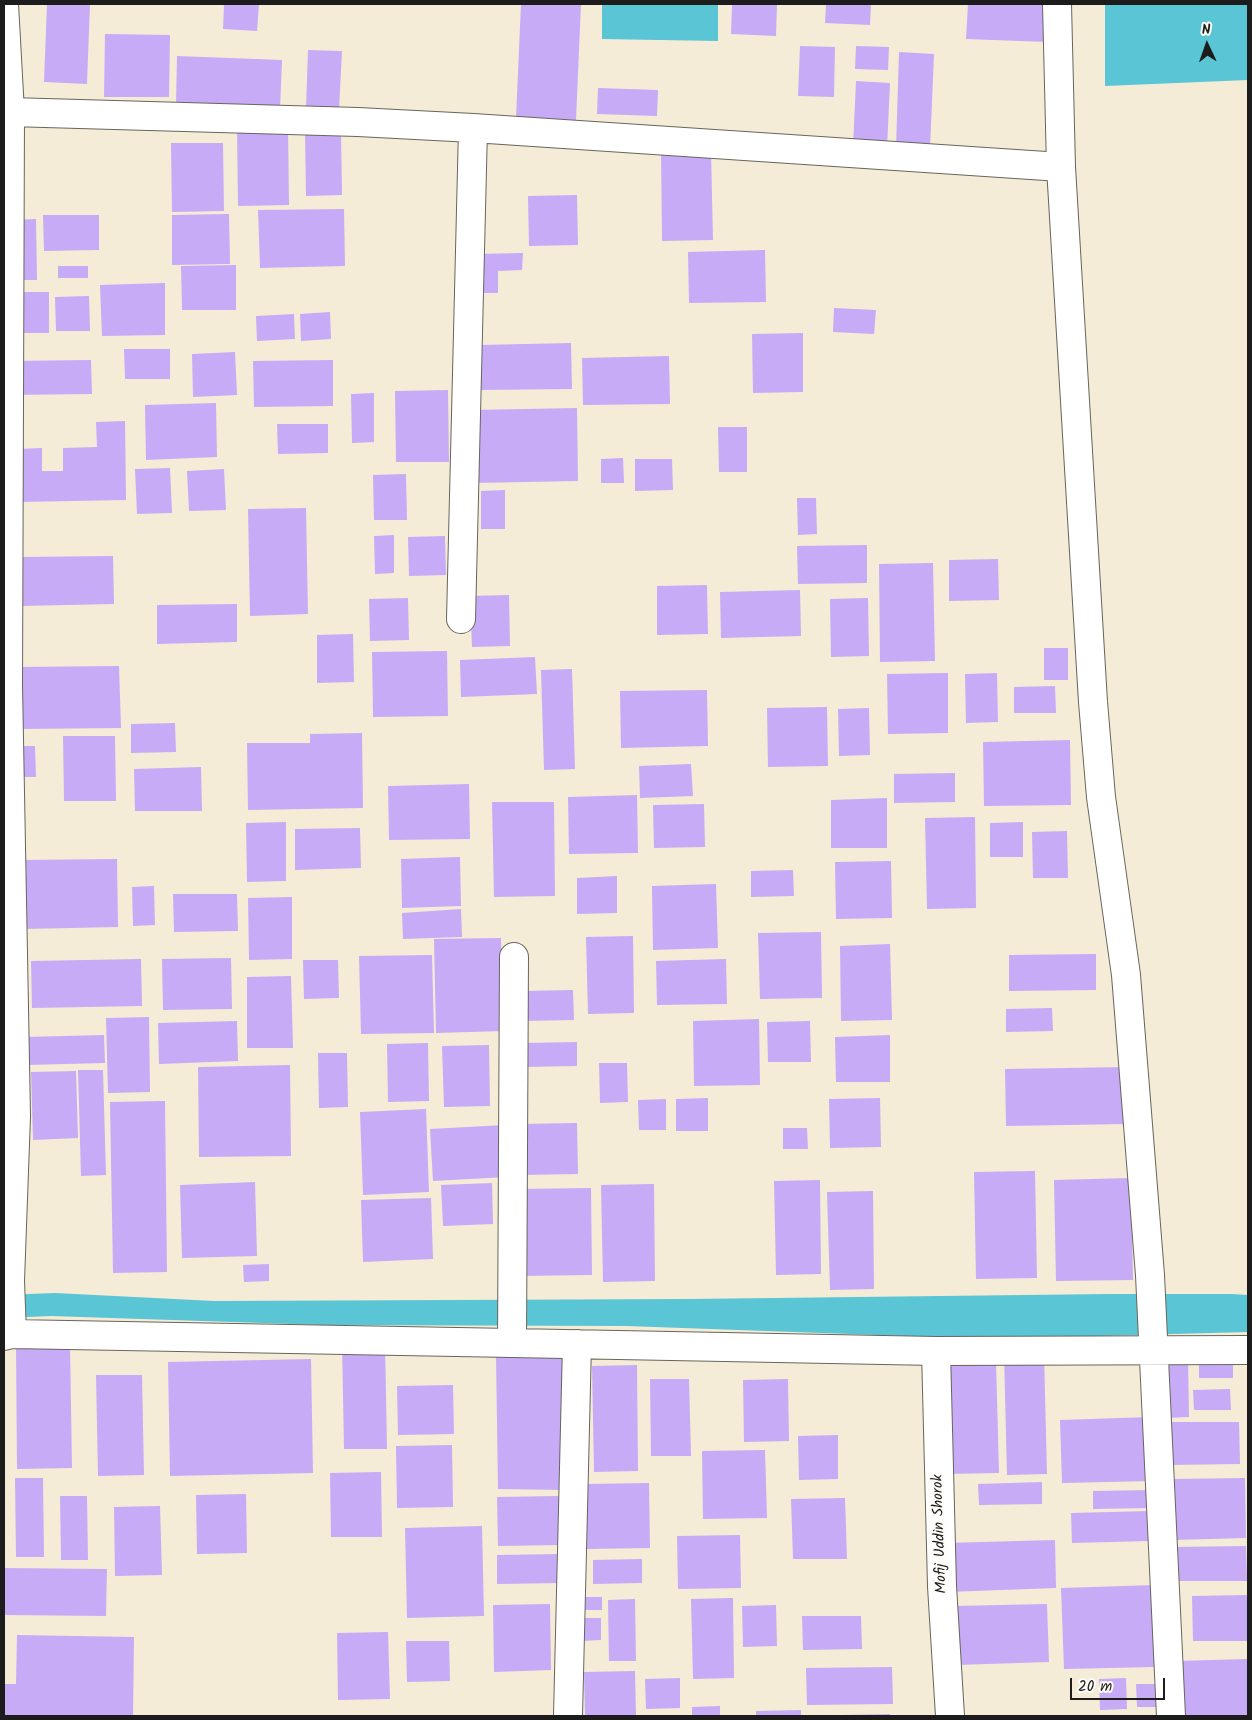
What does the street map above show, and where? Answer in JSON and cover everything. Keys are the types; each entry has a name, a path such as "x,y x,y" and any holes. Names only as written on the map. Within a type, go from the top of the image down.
{"street":[{"path":"4,4 10,112 7,212 8,845 16,1116 8,1335 936,1352 1248,1350"},
{"path":"1057,4 1061,167 1093,702 1101,797 1126,975 1150,1275 1171,1716"},
{"path":"10,112 358,122 473,128 1061,167"},
{"path":"461,619 473,128"},
{"path":"512,1343 514,957"},
{"path":"568,1716 577,1344"},
{"name":"Mofij Uddin Shorok","path":"936,1352 942,1586 950,1716"}],"water":[{"path":"602,4 718,4 718,41 602,39"},
{"path":"1105,4 1248,4 1248,80 1105,86"},
{"path":"55,1293 214,1301 1232,1294 1248,1295 1248,1332 989,1339 627,1326 323,1325 51,1316 4,1318 4,1295"}],"building":[{"path":"47,4 90,4 87,84 44,82"},
{"path":"224,4 259,4 257,31 223,29"},
{"path":"521,4 581,4 576,120 516,118"},
{"path":"732,4 777,4 776,36 731,34"},
{"path":"826,4 871,4 870,25 825,23"},
{"path":"968,4 1050,4 1048,42 966,39"},
{"path":"105,34 170,35 169,97 104,97"},
{"path":"800,46 835,47 834,97 798,96"},
{"path":"856,46 889,47 888,70 855,69"},
{"path":"308,50 342,51 339,110 306,108"},
{"path":"899,52 934,54 930,149 896,148"},
{"path":"177,56 282,60 280,109 176,104"},
{"path":"856,81 890,83 887,148 853,147"},
{"path":"598,88 658,90 657,116 597,114"},
{"path":"237,127 288,127 289,205 238,206"},
{"path":"341,132 342,195 306,196 305,133"},
{"path":"171,143 223,143 224,211 172,212"},
{"path":"711,151 713,240 662,241 661,152"},
{"path":"577,195 578,245 529,246 528,196"},
{"path":"344,209 345,266 260,268 258,210"},
{"path":"229,214 230,264 172,265 172,215"},
{"path":"43,215 99,215 99,250 44,251"},
{"path":"36,219 37,280 14,280 13,220"},
{"path":"765,250 766,302 689,303 688,252"},
{"path":"523,253 522,270 498,271 498,293 479,293 478,254"},
{"path":"236,265 236,310 182,310 181,266"},
{"path":"58,266 88,266 88,278 58,278"},
{"path":"165,283 165,335 102,336 100,285"},
{"path":"14,292 49,292 49,333 15,333"},
{"path":"89,296 90,331 56,331 55,297"},
{"path":"834,308 876,310 874,334 833,332"},
{"path":"330,312 331,339 301,341 300,314"},
{"path":"294,314 295,339 257,341 256,316"},
{"path":"803,333 803,392 753,393 752,334"},
{"path":"571,343 572,389 480,390 479,345"},
{"path":"124,349 170,349 170,379 125,379"},
{"path":"235,352 237,395 193,397 192,354"},
{"path":"669,356 670,404 583,405 582,358"},
{"path":"91,360 92,394 10,395 10,361"},
{"path":"333,360 333,406 254,407 253,361"},
{"path":"448,390 449,462 396,462 395,391"},
{"path":"374,393 374,442 352,443 351,394"},
{"path":"216,403 217,457 146,460 145,405"},
{"path":"577,408 578,481 472,483 471,410"},
{"path":"125,421 126,500 19,502 18,449 42,448 42,471 63,471 63,448 97,447 96,422"},
{"path":"277,424 328,424 328,453 278,454"},
{"path":"718,427 747,427 747,472 719,472"},
{"path":"623,458 624,483 601,483 601,459"},
{"path":"635,459 672,459 673,490 635,491"},
{"path":"170,468 172,513 137,514 135,469"},
{"path":"224,469 226,510 189,511 187,471"},
{"path":"406,474 407,520 374,520 373,475"},
{"path":"505,490 505,529 481,529 481,491"},
{"path":"797,498 816,498 817,534 798,535"},
{"path":"306,508 308,614 250,616 248,509"},
{"path":"394,535 394,573 375,574 374,536"},
{"path":"445,536 446,575 409,576 408,537"},
{"path":"867,545 867,583 798,584 797,546"},
{"path":"113,556 114,604 21,606 20,557"},
{"path":"998,559 999,600 949,601 949,560"},
{"path":"933,563 935,661 880,662 879,564"},
{"path":"707,585 708,634 657,635 657,586"},
{"path":"800,590 801,636 721,638 720,592"},
{"path":"509,595 510,646 472,647 470,596"},
{"path":"408,598 409,640 370,641 369,599"},
{"path":"868,598 869,656 831,657 830,599"},
{"path":"237,604 237,642 157,644 157,605"},
{"path":"353,634 354,682 317,683 317,635"},
{"path":"1044,648 1068,648 1068,680 1044,680"},
{"path":"447,651 448,716 373,717 372,652"},
{"path":"535,657 537,694 461,697 460,660"},
{"path":"119,666 121,728 19,729 18,667"},
{"path":"572,669 575,769 544,770 541,670"},
{"path":"948,673 948,733 888,734 887,674"},
{"path":"997,673 998,722 966,723 965,674"},
{"path":"1055,686 1056,713 1014,713 1014,687"},
{"path":"707,690 708,746 621,748 620,691"},
{"path":"827,707 828,766 768,767 767,708"},
{"path":"869,708 870,755 839,756 838,709"},
{"path":"175,723 176,752 131,753 131,724"},
{"path":"362,733 363,808 248,810 247,743 310,743 310,734"},
{"path":"63,736 115,736 116,801 64,801"},
{"path":"1070,740 1071,805 984,806 983,742"},
{"path":"13,746 35,746 36,777 13,777"},
{"path":"691,764 693,796 640,798 639,766"},
{"path":"201,767 202,811 135,811 134,769"},
{"path":"955,773 955,802 894,803 894,774"},
{"path":"469,784 470,839 389,840 388,786"},
{"path":"637,795 638,853 569,854 568,797"},
{"path":"887,798 887,848 831,848 831,800"},
{"path":"492,802 554,802 555,896 494,897"},
{"path":"704,804 705,847 654,848 653,805"},
{"path":"975,817 976,908 927,909 925,818"},
{"path":"286,822 286,881 247,882 246,823"},
{"path":"1023,822 1023,857 990,857 990,823"},
{"path":"360,828 361,868 295,870 295,829"},
{"path":"1067,831 1068,878 1033,878 1032,832"},
{"path":"460,857 461,906 402,908 401,859"},
{"path":"117,859 118,927 23,929 21,860"},
{"path":"891,861 892,918 836,919 835,862"},
{"path":"793,870 794,896 751,897 751,871"},
{"path":"617,876 617,913 577,914 577,878"},
{"path":"716,884 718,948 653,950 652,886"},
{"path":"154,886 155,925 133,926 132,887"},
{"path":"173,894 237,894 238,931 174,932"},
{"path":"292,897 292,959 249,960 248,898"},
{"path":"461,909 462,937 403,939 402,913"},
{"path":"821,932 822,998 760,999 758,933"},
{"path":"633,936 634,1013 588,1014 586,937"},
{"path":"501,938 503,1031 436,1033 434,939"},
{"path":"890,944 892,1020 841,1021 840,946"},
{"path":"1096,954 1096,990 1009,991 1009,955"},
{"path":"432,955 434,1033 361,1034 359,956"},
{"path":"231,958 232,1009 163,1010 162,959"},
{"path":"141,959 142,1006 32,1008 31,961"},
{"path":"726,959 727,1004 657,1005 656,961"},
{"path":"303,960 338,960 339,998 304,999"},
{"path":"291,976 293,1048 247,1048 247,977"},
{"path":"573,990 574,1020 523,1021 523,991"},
{"path":"1052,1008 1053,1031 1006,1032 1006,1009"},
{"path":"149,1017 150,1092 108,1093 106,1018"},
{"path":"759,1019 760,1085 694,1086 693,1021"},
{"path":"237,1021 238,1061 159,1064 158,1023"},
{"path":"810,1021 811,1062 768,1062 767,1022"},
{"path":"104,1035 105,1063 26,1065 25,1037"},
{"path":"890,1035 890,1082 836,1082 835,1037"},
{"path":"577,1042 577,1066 524,1067 524,1043"},
{"path":"428,1043 429,1101 388,1102 387,1044"},
{"path":"489,1045 490,1106 444,1107 442,1046"},
{"path":"318,1053 347,1053 348,1107 319,1108"},
{"path":"599,1063 627,1063 628,1102 600,1103"},
{"path":"290,1065 291,1156 199,1157 198,1067"},
{"path":"1126,1067 1127,1124 1006,1126 1005,1069"},
{"path":"78,1070 103,1070 106,1175 81,1176"},
{"path":"76,1071 78,1138 33,1140 31,1072"},
{"path":"708,1098 708,1131 676,1131 676,1099"},
{"path":"880,1098 881,1147 830,1148 829,1099"},
{"path":"666,1099 666,1130 639,1130 638,1100"},
{"path":"165,1101 167,1272 113,1273 110,1102"},
{"path":"426,1109 429,1192 363,1195 360,1112"},
{"path":"577,1123 578,1174 521,1175 520,1124"},
{"path":"504,1125 507,1177 433,1181 430,1129"},
{"path":"783,1128 807,1128 808,1149 783,1149"},
{"path":"1035,1171 1037,1278 976,1279 974,1172"},
{"path":"1131,1178 1133,1280 1056,1281 1054,1180"},
{"path":"820,1180 821,1274 776,1275 774,1181"},
{"path":"255,1182 257,1256 182,1258 180,1185"},
{"path":"492,1183 493,1224 443,1226 441,1185"},
{"path":"654,1184 655,1281 603,1282 601,1185"},
{"path":"591,1188 592,1275 517,1276 515,1189"},
{"path":"873,1191 874,1289 830,1290 827,1192"},
{"path":"431,1198 433,1259 363,1262 361,1200"},
{"path":"269,1264 269,1281 244,1282 243,1265"},
{"path":"385,1342 387,1449 344,1449 342,1343"},
{"path":"16,1345 70,1345 72,1468 17,1469"},
{"path":"1044,1354 1047,1474 1007,1475 1004,1355"},
{"path":"496,1357 563,1357 565,1490 498,1489"},
{"path":"1165,1358 1188,1358 1189,1417 1165,1418"},
{"path":"311,1359 313,1473 170,1476 168,1362"},
{"path":"996,1361 999,1473 945,1474 942,1362"},
{"path":"1233,1362 1233,1378 1199,1378 1199,1363"},
{"path":"637,1365 638,1471 594,1472 592,1366"},
{"path":"96,1375 142,1375 144,1475 98,1476"},
{"path":"650,1379 689,1379 691,1456 651,1456"},
{"path":"788,1379 789,1441 744,1442 743,1380"},
{"path":"453,1385 454,1434 398,1435 397,1386"},
{"path":"1230,1389 1231,1410 1194,1410 1193,1390"},
{"path":"1151,1417 1152,1481 1062,1483 1060,1420"},
{"path":"1169,1422 1239,1422 1240,1464 1170,1465"},
{"path":"838,1435 838,1479 799,1480 798,1436"},
{"path":"452,1445 453,1507 397,1508 396,1446"},
{"path":"765,1450 767,1518 703,1519 702,1451"},
{"path":"381,1472 382,1537 331,1537 330,1473"},
{"path":"15,1478 43,1478 44,1557 16,1557"},
{"path":"1245,1478 1246,1538 1174,1540 1173,1479"},
{"path":"1042,1482 1042,1504 979,1505 978,1484"},
{"path":"649,1483 650,1548 586,1549 585,1484"},
{"path":"1151,1490 1151,1508 1093,1509 1093,1491"},
{"path":"246,1494 247,1553 197,1554 196,1495"},
{"path":"60,1496 87,1496 88,1560 61,1560"},
{"path":"559,1496 560,1545 498,1546 497,1497"},
{"path":"845,1498 847,1559 793,1559 791,1499"},
{"path":"160,1506 162,1575 115,1576 114,1507"},
{"path":"1150,1511 1150,1541 1072,1543 1071,1513"},
{"path":"482,1526 484,1616 407,1618 405,1528"},
{"path":"740,1535 741,1588 678,1589 677,1536"},
{"path":"1055,1540 1056,1588 947,1592 945,1543"},
{"path":"1246,1546 1247,1581 1173,1581 1173,1547"},
{"path":"560,1554 561,1583 497,1584 497,1555"},
{"path":"642,1559 642,1583 593,1584 593,1560"},
{"path":"4,1568 107,1569 106,1616 4,1615"},
{"path":"1154,1585 1155,1667 1064,1669 1061,1588"},
{"path":"1248,1595 1248,1641 1193,1641 1192,1596"},
{"path":"581,1597 602,1597 602,1610 582,1610"},
{"path":"733,1598 734,1678 693,1679 691,1599"},
{"path":"635,1599 636,1661 609,1661 608,1600"},
{"path":"550,1604 551,1670 494,1672 493,1605"},
{"path":"1047,1604 1049,1662 956,1665 954,1606"},
{"path":"776,1605 777,1646 743,1647 742,1606"},
{"path":"802,1616 861,1616 862,1649 803,1650"},
{"path":"582,1618 601,1618 601,1640 582,1641"},
{"path":"388,1632 390,1699 338,1700 337,1633"},
{"path":"17,1635 134,1637 133,1716 4,1716 4,1684 16,1684"},
{"path":"406,1641 449,1641 450,1681 407,1682"},
{"path":"1248,1659 1248,1716 1178,1716 1176,1661"},
{"path":"892,1667 893,1704 807,1705 806,1668"},
{"path":"635,1671 636,1716 585,1716 584,1672"},
{"path":"680,1678 680,1708 646,1709 645,1679"},
{"path":"1126,1678 1127,1709 1100,1710 1099,1679"},
{"path":"1136,1684 1155,1684 1156,1707 1137,1707"},
{"path":"720,1706 720,1716 692,1716 692,1707"},
{"path":"801,1710 801,1716 756,1716 756,1711"},
{"path":"890,1714 890,1716 841,1716 841,1715"}]}
